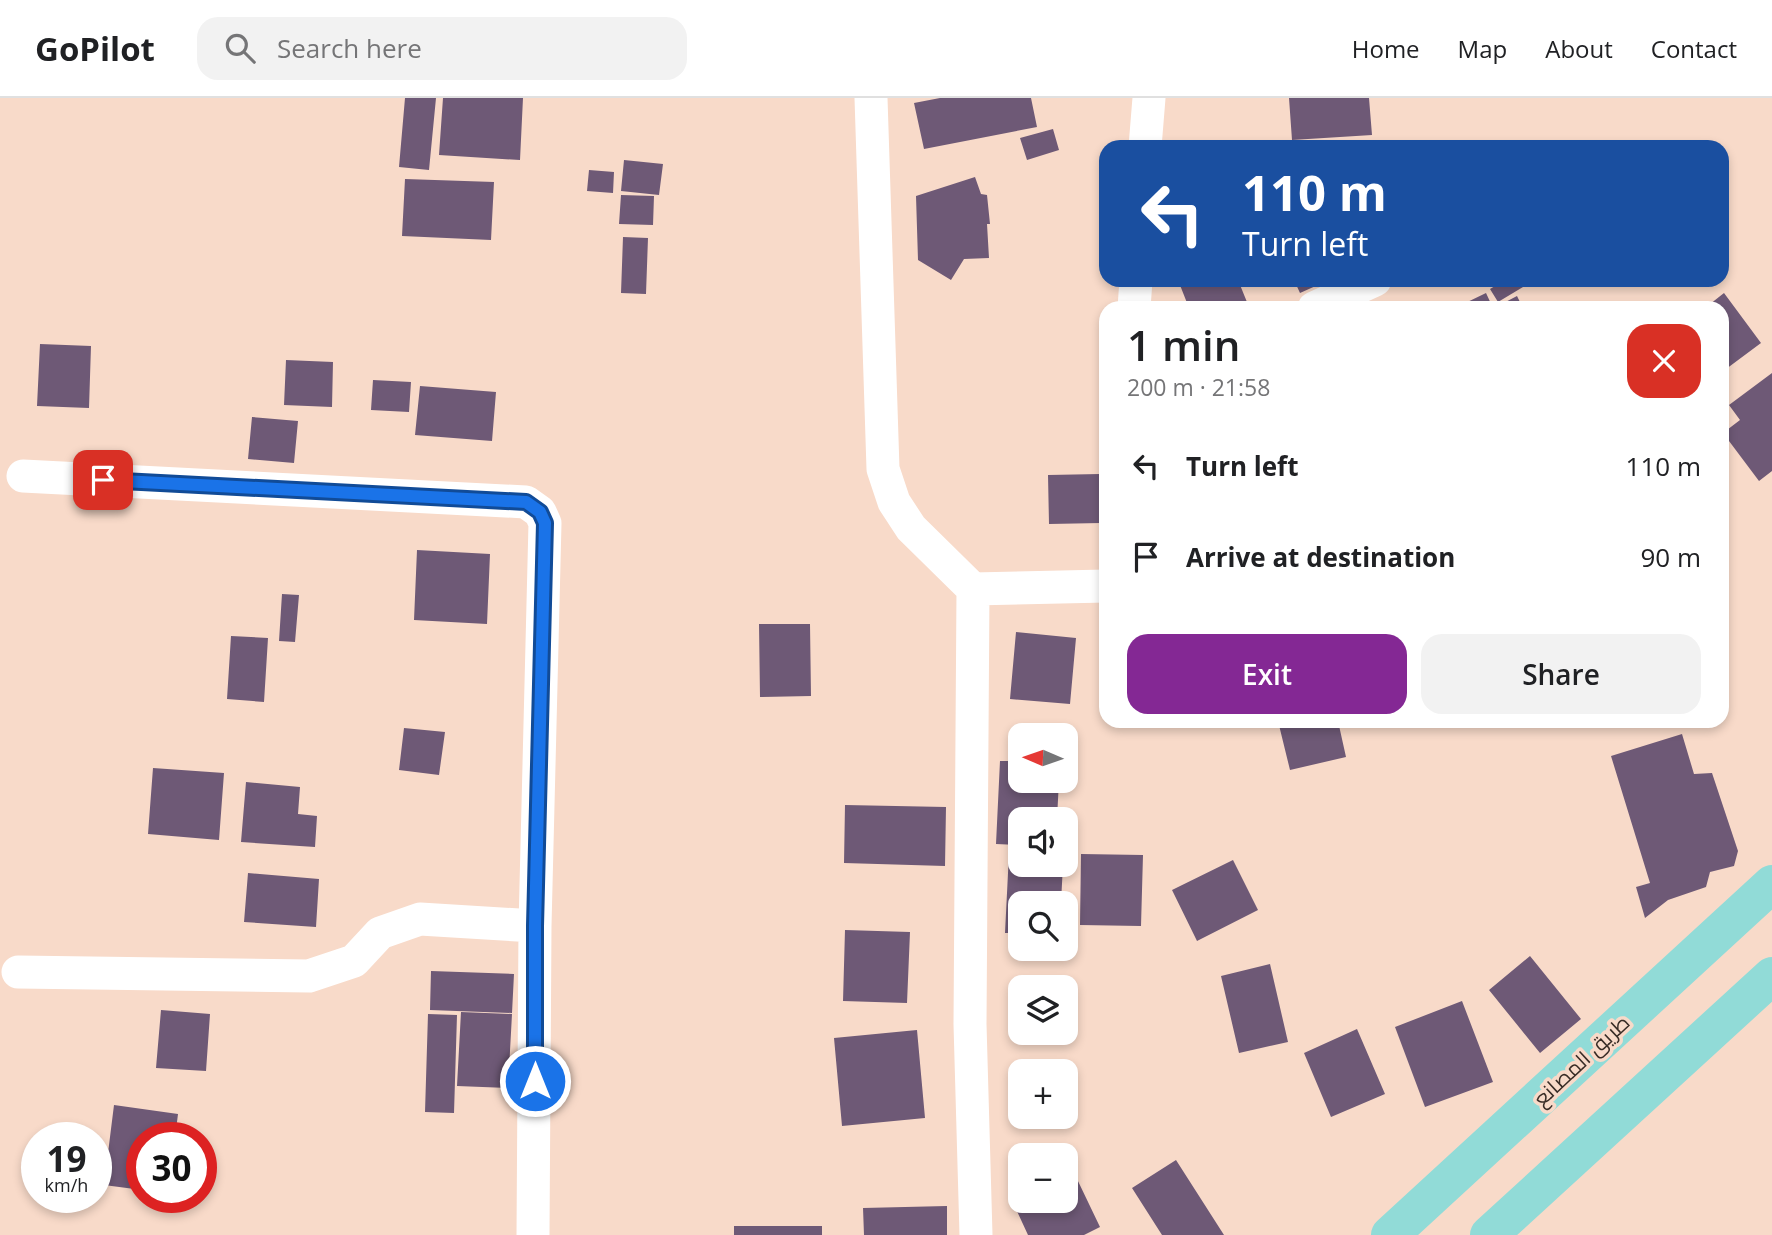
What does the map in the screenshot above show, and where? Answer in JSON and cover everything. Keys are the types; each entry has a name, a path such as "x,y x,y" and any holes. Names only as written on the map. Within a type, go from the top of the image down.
{"main road":[{"name":"طريق المصانع","path":"1390,1235 1772,884"},
{"path":"1489,1235 1772,976"}],"street":[{"path":"871,98 883,469 894,502 911,528 973,589 1099,586"},
{"path":"1146,140 1149,98"},
{"path":"1329,301 1359,287"},
{"path":"23,476 526,502 540,512 545,523 535,926 533,1235"},
{"path":"973,589 970,1024 976,1235"},
{"path":"18,972 309,976 354,961 380,933 421,919 535,926"}],"building":[{"path":"405,98 436,98 429,170 399,167"},
{"path":"443,98 523,98 520,160 439,155"},
{"path":"940,98 1031,98 1037,127 924,149 914,103"},
{"path":"1289,98 1369,98 1372,135 1292,140"},
{"path":"1053,129 1059,150 1027,160 1020,138"},
{"path":"624,160 663,164 659,195 621,191"},
{"path":"589,170 614,172 613,193 587,191"},
{"path":"975,177 981,194 987,195 989,258 964,259 951,280 918,260 916,196"},
{"path":"405,179 494,182 491,240 402,236"},
{"path":"621,195 654,196 653,225 619,224"},
{"path":"623,237 648,238 646,294 621,293"},
{"path":"1181,287 1241,287 1247,301 1186,301"},
{"path":"1297,287 1313,287 1300,293"},
{"path":"1493,287 1523,287 1500,301 1490,289"},
{"path":"1486,293 1490,301 1469,301"},
{"path":"1724,293 1761,343 1729,367 1729,301 1714,301"},
{"path":"40,344 91,346 89,408 37,406"},
{"path":"286,360 333,362 332,407 284,405"},
{"path":"1772,373 1772,471 1759,481 1729,441 1729,428 1740,420 1729,405"},
{"path":"373,380 411,382 409,412 371,410"},
{"path":"420,386 496,392 492,441 415,435"},
{"path":"252,417 298,421 294,463 248,459"},
{"path":"1099,474 1099,523 1049,524 1048,475"},
{"path":"417,550 490,554 487,624 414,620"},
{"path":"282,594 299,595 295,642 279,641"},
{"path":"759,624 810,624 811,696 760,697"},
{"path":"1016,632 1076,638 1070,704 1010,699"},
{"path":"231,636 268,638 264,702 227,699"},
{"path":"404,728 445,732 439,775 399,770"},
{"path":"1280,728 1340,728 1346,757 1290,770"},
{"path":"1682,734 1694,774 1712,773 1738,851 1734,866 1710,872 1706,887 1668,900 1645,918 1636,887 1650,883 1611,756"},
{"path":"1000,761 1008,761 1008,793 1058,793 1058,807 1008,807 1008,844 996,844"},
{"path":"153,768 224,773 219,840 148,834"},
{"path":"246,782 300,787 298,814 317,816 315,847 241,842"},
{"path":"845,805 946,807 945,866 844,863"},
{"path":"1081,854 1143,855 1141,926 1080,925"},
{"path":"1233,860 1258,910 1197,941 1172,890"},
{"path":"248,873 319,879 316,927 244,922"},
{"path":"1008,873 1008,877 1062,877 1062,891 1008,891 1008,933 1005,933"},
{"path":"845,930 910,932 907,1003 843,1001"},
{"path":"1530,956 1581,1019 1540,1053 1489,990"},
{"path":"1270,964 1288,1042 1239,1053 1221,976"},
{"path":"431,971 514,974 512,1013 430,1010"},
{"path":"1462,1001 1493,1082 1425,1107 1395,1027"},
{"path":"161,1010 210,1014 206,1071 156,1068"},
{"path":"461,1012 512,1014 508,1088 457,1086"},
{"path":"428,1014 457,1015 454,1113 425,1112"},
{"path":"1357,1029 1385,1094 1331,1117 1304,1053"},
{"path":"917,1030 925,1118 842,1126 834,1038"},
{"path":"114,1105 178,1114 177,1122 126,1122 126,1188 112,1186"},
{"path":"1176,1160 1224,1235 1162,1235 1132,1188"},
{"path":"1078,1181 1100,1227 1084,1235 1028,1235 1018,1213 1078,1213"},
{"path":"947,1206 947,1235 864,1235 863,1208"},
{"path":"734,1226 822,1226 822,1235 734,1235"}],"route":[{"path":"103,480 526,502 540,512 545,523 535,926 535,1081"}]}
